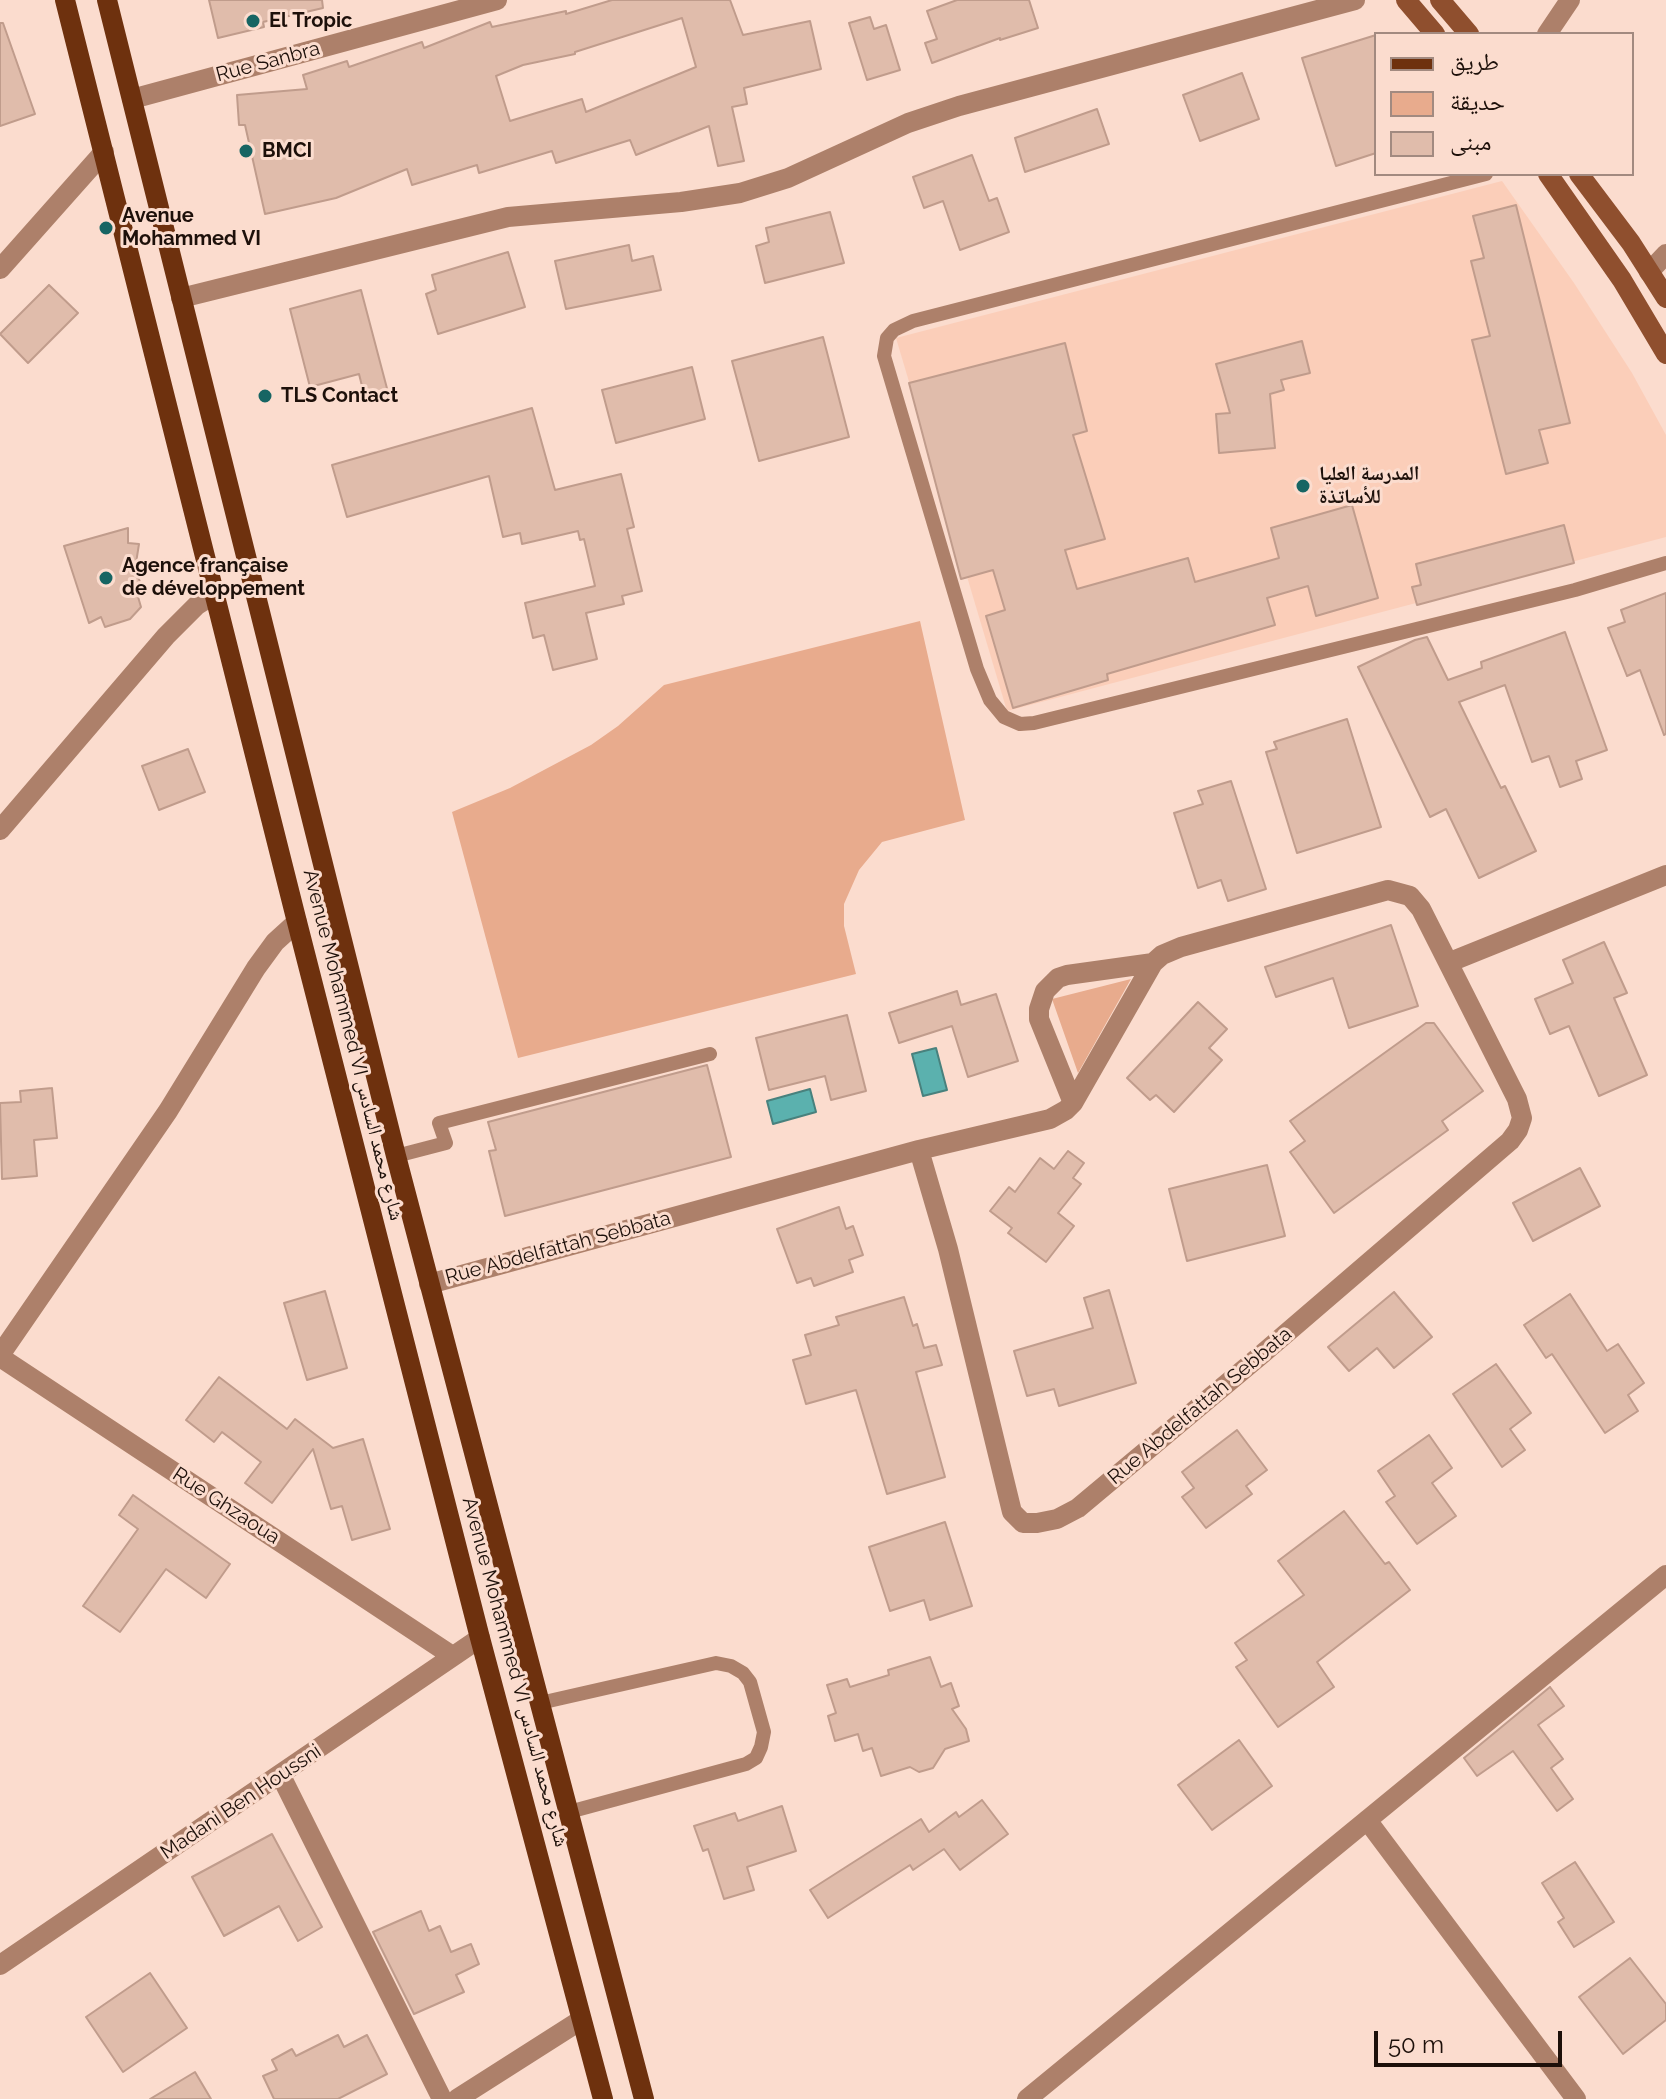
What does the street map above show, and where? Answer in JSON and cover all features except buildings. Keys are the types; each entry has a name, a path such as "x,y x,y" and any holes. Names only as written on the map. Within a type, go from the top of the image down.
{"main road":[{"name":"Avenue Mohammed VI شارع محمد السادس","path":"65,0 213,595 480,1638 603,2099"},
{"name":"Avenue Mohammed VI شارع محمد السادس","path":"107,0 396,1156 644,2099"},
{"path":"1406,0 1433,32"},
{"path":"1440,0 1467,32"},
{"path":"1549,176 1622,280 1666,354"},
{"path":"1580,176 1666,298"}],"street":[{"name":"Rue Sanbra","path":"132,99 497,0"},
{"path":"181,298 508,217 740,193 788,178 908,123 959,106 1355,0"},
{"path":"1548,32 1570,0"},
{"path":"0,269 104,152"},
{"path":"1649,272 1666,254"},
{"path":"0,830 166,636 197,605 213,595"},
{"path":"1450,962 1666,875"},
{"name":"Rue Abdelfattah Sebbata","path":"919,1150 948,1249 1012,1512 1023,1523 1057,1519 1078,1508 1488,1160 1518,1130 1522,1118 1517,1099 1450,962 1421,909 1410,896 1388,890 1181,947 1162,955 1153,963"},
{"path":"0,1356 168,1111 256,968 275,942 297,922"},
{"path":"1073,1103 1153,963"},
{"path":"1073,1103 1039,1019 1045,991 1058,978 1067,975 1153,963"},
{"name":"Rue Abdelfattah Sebbata","path":"429,1284 919,1150 1050,1119 1073,1103"},
{"name":"Rue Ghzaoua","path":"0,1356 451,1655"},
{"path":"1027,2099 1666,1575"},
{"name":"Madani Ben Houssni","path":"0,1965 480,1638"},
{"path":"281,1776 442,2099"},
{"path":"1367,1820 1576,2099"},
{"path":"457,2099 581,2020"}],"lane":[{"path":"1478,176 913,321 894,330 887,338 884,356 977,669 990,700 1004,717 1020,724 1034,723 1575,590 1666,563"},
{"path":"396,1156 446,1143 439,1123 710,1054"},
{"path":"540,1703 716,1663 731,1666 750,1682 764,1732 756,1758 746,1764 569,1812"}],"shaded area":[{"name":"المدرسة العليا للأساتذة","path":"1502,181 1574,283 1632,373 1666,435 1666,537 1007,711 896,338"}],"green space":[{"path":"920,621 965,820 882,842 859,870 844,904 844,926 856,974 518,1058 452,812 510,788 591,745 618,726 664,685"},
{"path":"1131,979 1078,1073 1052,999"}],"water":[{"path":"936,1048 947,1090 923,1096 912,1054"},
{"path":"810,1089 816,1112 773,1124 767,1101"}],"place":[{"name":"El Tropic","path":"253,21"},
{"name":"BMCI","path":"246,151"},
{"name":"Avenue Mohammed VI","path":"106,228"},
{"name":"TLS Contact","path":"265,396"},
{"name":"المدرسة العليا للأساتذة","path":"1303,486"},
{"name":"Agence française de développement","path":"106,578"}]}
